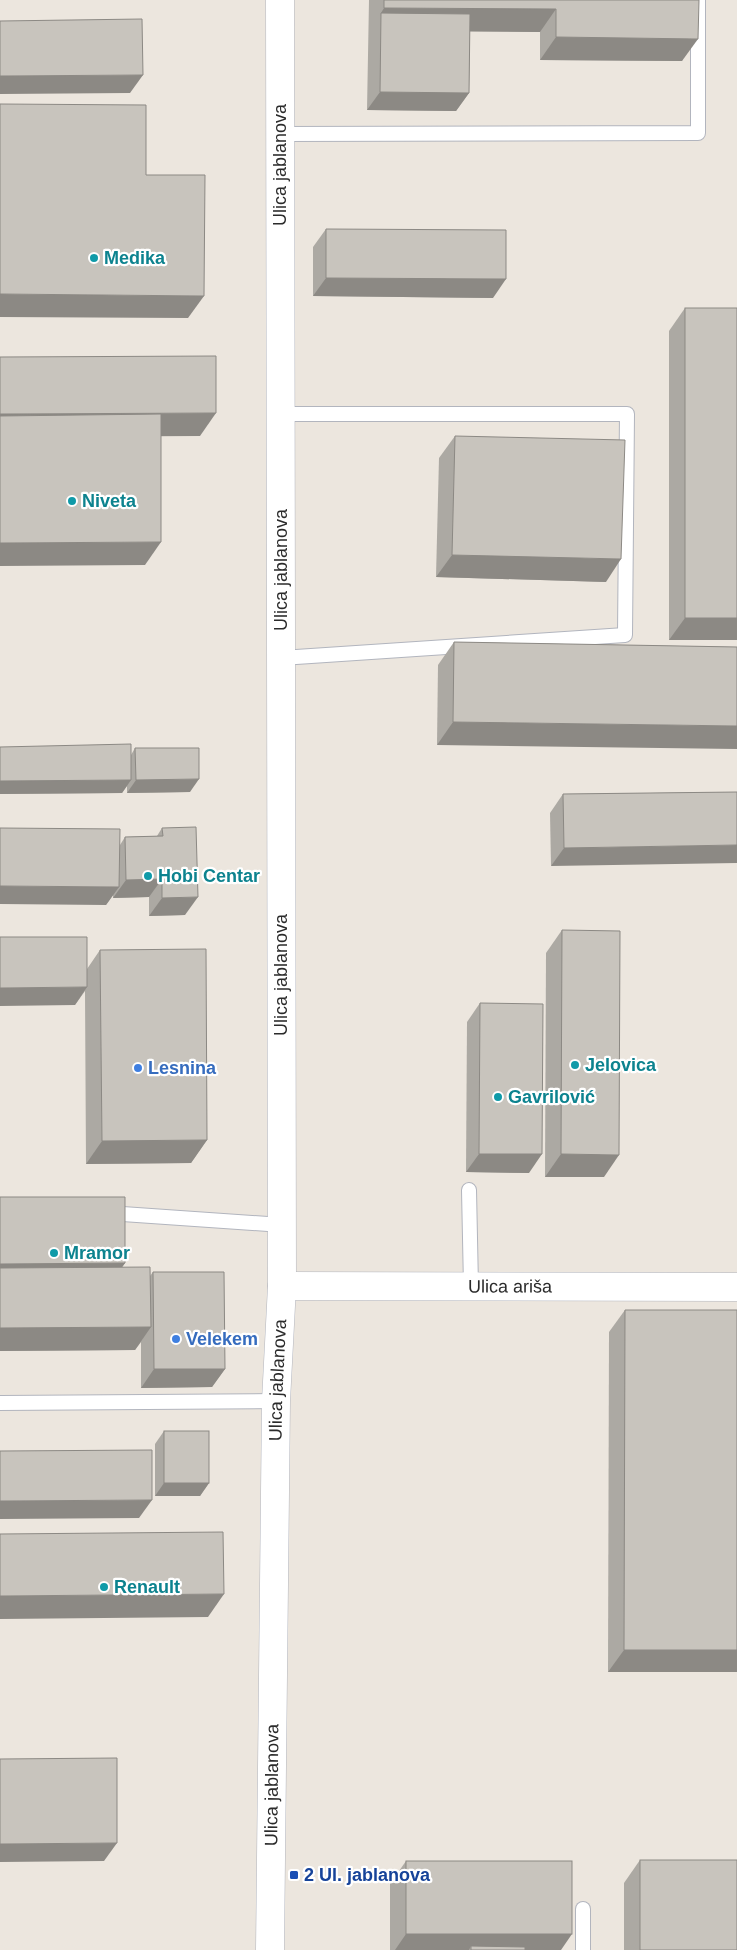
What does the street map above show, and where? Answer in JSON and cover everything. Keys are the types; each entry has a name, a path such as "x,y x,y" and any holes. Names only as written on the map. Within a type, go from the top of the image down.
{"street":[{"name":"Ulica jablanova","path":"270,1950 276,1401 282,1286 280,0"},
{"name":"Ulica ariša","path":"282,1286 737,1287"}],"lane":[{"path":"280,134 698,132 698,0"},
{"path":"281,414 627,414 625,636 281,658"},
{"path":"469,1190 471,1286"},
{"path":"97,1213 282,1225"},
{"path":"0,1403 276,1401"},
{"path":"583,1950 584,1909"}],"building":[{"path":"384,0 699,0 698,39 556,37 556,9 384,8"},
{"path":"381,13 470,14 469,93 380,92"},
{"path":"142,19 143,75 0,76 0,21"},
{"name":"Medika","path":"0,104 146,105 146,175 205,175 204,296 0,294"},
{"path":"326,229 506,230 506,279 326,278"},
{"path":"685,308 737,308 737,618 685,618"},
{"path":"216,356 216,413 0,414 0,357"},
{"name":"Niveta","path":"161,414 161,542 0,543 0,416"},
{"path":"455,436 625,440 621,559 452,555"},
{"path":"454,642 737,647 737,726 453,722"},
{"path":"131,744 131,780 0,781 0,747"},
{"path":"135,748 199,748 199,779 136,780"},
{"path":"737,792 737,845 564,848 563,794"},
{"path":"196,827 198,897 162,898 162,879 126,880 125,837 163,836 162,828"},
{"path":"0,828 120,829 119,887 0,886"},
{"name":"Jelovica","path":"562,930 620,931 619,1155 561,1154"},
{"path":"0,937 87,937 87,987 0,988"},
{"name":"Lesnina","path":"206,949 207,1140 102,1141 100,950"},
{"name":"Gavrilović","path":"480,1003 543,1004 542,1154 479,1154"},
{"path":"0,1197 125,1197 125,1263 0,1264"},
{"path":"150,1267 151,1327 0,1328 0,1268"},
{"name":"Velekem","path":"153,1272 224,1272 225,1369 154,1369"},
{"path":"625,1310 737,1310 737,1650 624,1650"},
{"path":"164,1431 209,1431 209,1483 164,1483"},
{"path":"152,1450 152,1500 0,1501 0,1451"},
{"path":"223,1532 224,1594 0,1596 0,1534"},
{"path":"117,1758 117,1843 0,1844 0,1759"},
{"path":"640,1860 737,1860 737,1950 640,1950"},
{"path":"406,1861 572,1861 572,1934 406,1934"},
{"path":"471,1946 525,1947 525,1950 471,1950"}],"place":[{"name":"Medika","path":"94,258"},
{"name":"Niveta","path":"72,501"},
{"name":"Hobi Centar","path":"148,876"},
{"name":"Jelovica","path":"575,1065"},
{"name":"Lesnina","path":"138,1068"},
{"name":"Gavrilović","path":"498,1097"},
{"name":"Mramor","path":"54,1253"},
{"name":"Velekem","path":"176,1339"},
{"name":"Renault","path":"104,1587"},
{"name":"2 Ul. jablanova","path":"294,1875"}]}
